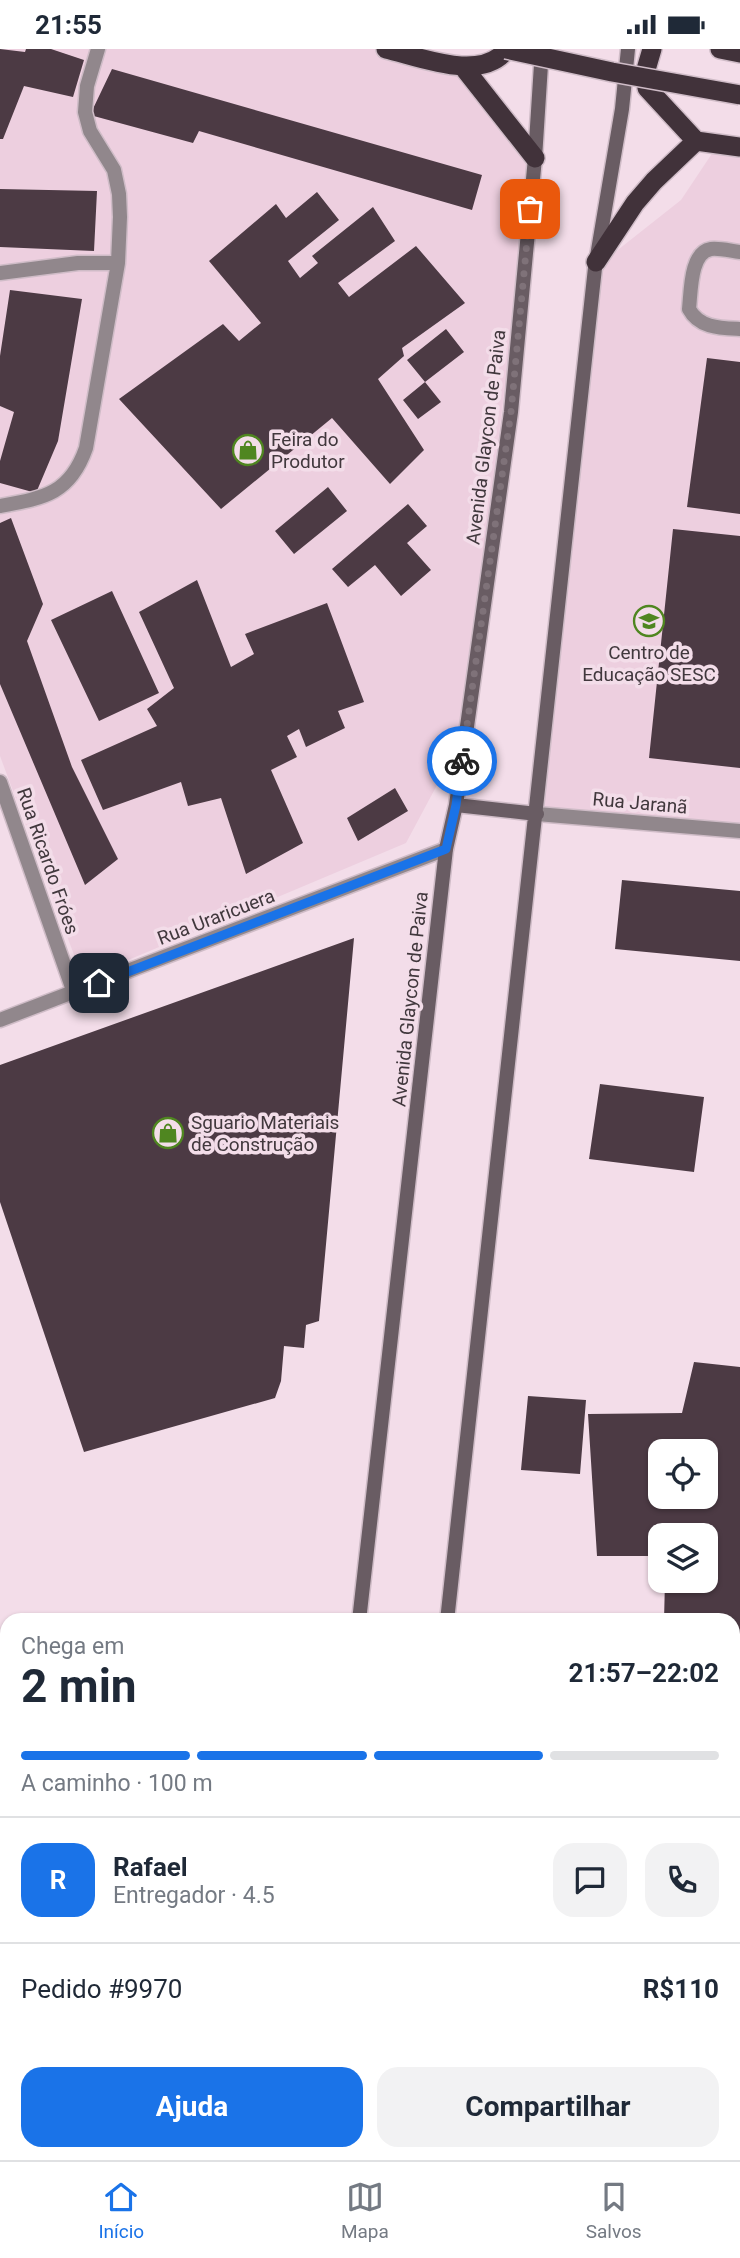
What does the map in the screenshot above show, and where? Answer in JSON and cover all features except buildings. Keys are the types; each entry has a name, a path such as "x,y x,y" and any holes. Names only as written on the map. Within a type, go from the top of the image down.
{"highway":[{"path":"386,49 464,68 484,64 502,55 507,49 612,72 740,95"},
{"path":"652,49 645,73 647,88 696,141 740,147"},
{"path":"720,49 740,53"},
{"path":"464,68 534,158"},
{"path":"596,262 642,196 696,141"}],"main road":[{"name":"Avenida Glaycon de Paiva","path":"360,1613 446,849 456,805 511,412 542,49"},
{"path":"448,1613 596,262 622,109 628,49"},
{"path":"456,805 537,814"}],"street":[{"path":"0,506 32,500 62,488 79,467 86,448 118,263 119,194 114,170 90,131 85,113 87,86 98,49"},
{"path":"740,251 710,249 696,260 689,309 701,323 719,328 740,329"},
{"path":"0,273 78,263 118,263"},
{"name":"Rua Ricardo Fróes","path":"0,782 74,993"},
{"name":"Rua Jaranã","path":"537,814 740,831"},
{"name":"Rua Uraricuera","path":"0,1020 446,849"}],"shaded area":[{"name":"Feira do Produtor","path":"0,49 381,49 464,70 534,158 460,742 406,843 83,979 0,756"},
{"name":"Centro de Educação SESC","path":"717,146 740,149 740,830 537,811 595,268 681,200"}],"way so far":[{"path":"462,761 511,412 530,209"}],"place":[{"name":"Feira do Produtor","path":"248,450"},
{"name":"Centro de Educação SESC","path":"649,621"},
{"name":"Sguario Materiais de Construção","path":"168,1133"}],"route":[{"path":"99,983 446,849 462,761"}]}
